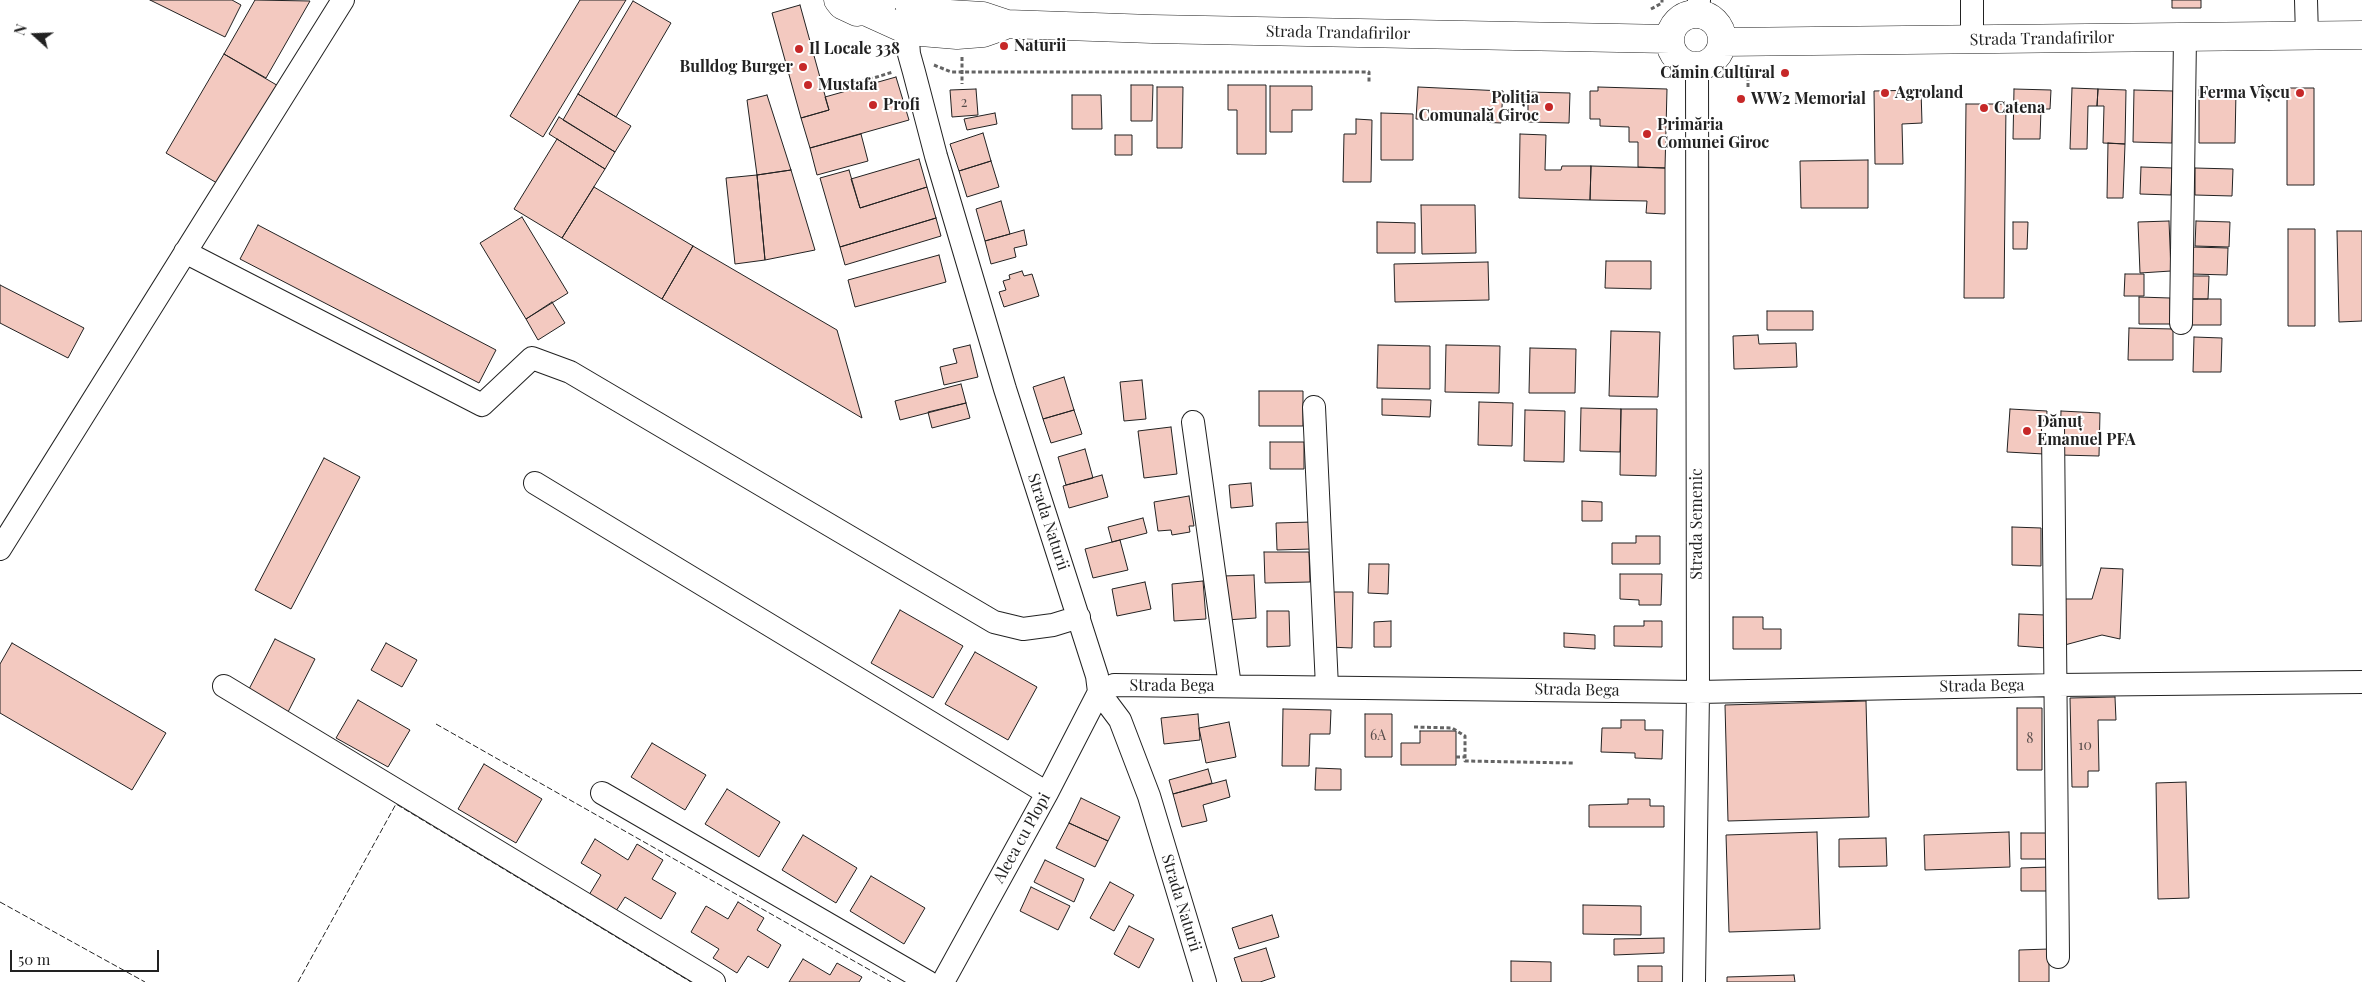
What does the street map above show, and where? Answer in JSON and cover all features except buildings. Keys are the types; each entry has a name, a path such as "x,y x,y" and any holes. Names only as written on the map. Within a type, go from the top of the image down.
{"main road":[{"name":"Strada Trandafirilor","path":"907,0 933,13 983,16 1007,24 1670,39"},
{"name":"Strada Trandafirilor","path":"862,6 906,52 957,35 983,33 1007,24"},
{"path":"1698,7 1713,20 1721,34 1722,42 1717,56 1711,62 1697,66 1688,65 1674,55 1670,39 1676,24 1698,7"},
{"name":"Strada Trandafirilor","path":"1722,42 2362,35"}],"street":[{"path":"285,63 324,0"},
{"path":"0,549 342,0"},
{"name":"Strada Naturii","path":"902,0 906,52 1005,389 1097,676 1099,692 1120,720 1149,796 1205,982"},
{"path":"1972,0 1972,40"},
{"path":"2306,0 2308,36"},
{"path":"2182,323 2185,37"},
{"name":"Strada Semenic","path":"1694,982 1698,692 1697,66"},
{"path":"185,252 482,405 532,358 570,372 994,622 1023,629 1053,626 1078,617"},
{"path":"1314,407 1327,687"},
{"path":"1193,422 1230,686"},
{"path":"2053,427 2058,957"},
{"path":"535,483 1047,793"},
{"name":"Strada Bega","path":"1099,692 1114,685 1698,692 2056,685 2362,682"},
{"path":"224,686 714,982"},
{"name":"Aleea cu Plopi","path":"943,982 1047,793 1099,692"},
{"path":"602,793 928,982"}],"path":[{"path":"1651,9 1662,3 1662,0"},
{"path":"962,50 962,84"},
{"path":"844,87 906,52 951,72 1369,72 1369,83"},
{"path":"1748,61 1748,87"},
{"path":"1414,727 1452,728 1465,736 1465,761 1573,763"},
{"path":"1456,757 1465,757"}],"fence":[{"path":"436,724 891,982"},
{"path":"298,982 396,804 691,982"},
{"path":"0,902 145,982"}],"place":[{"name":"Naturii","path":"1004,46"},
{"name":"Il Locale 338","path":"799,49"},
{"name":"Bulldog Burger","path":"803,67"},
{"name":"Cămin Cultural","path":"1785,73"},
{"name":"Mustafa","path":"808,85"},
{"name":"Agroland","path":"1885,93"},
{"name":"Ferma Vîșcu","path":"2300,93"},
{"name":"WW2 Memorial","path":"1741,99"},
{"name":"Profi","path":"873,105"},
{"name":"Poliția Comunală Giroc","path":"1549,107"},
{"name":"Catena","path":"1984,108"},
{"name":"Primăria Comunei Giroc","path":"1647,134"},
{"name":"Dănuț Emanuel PFA","path":"2027,431"}]}
